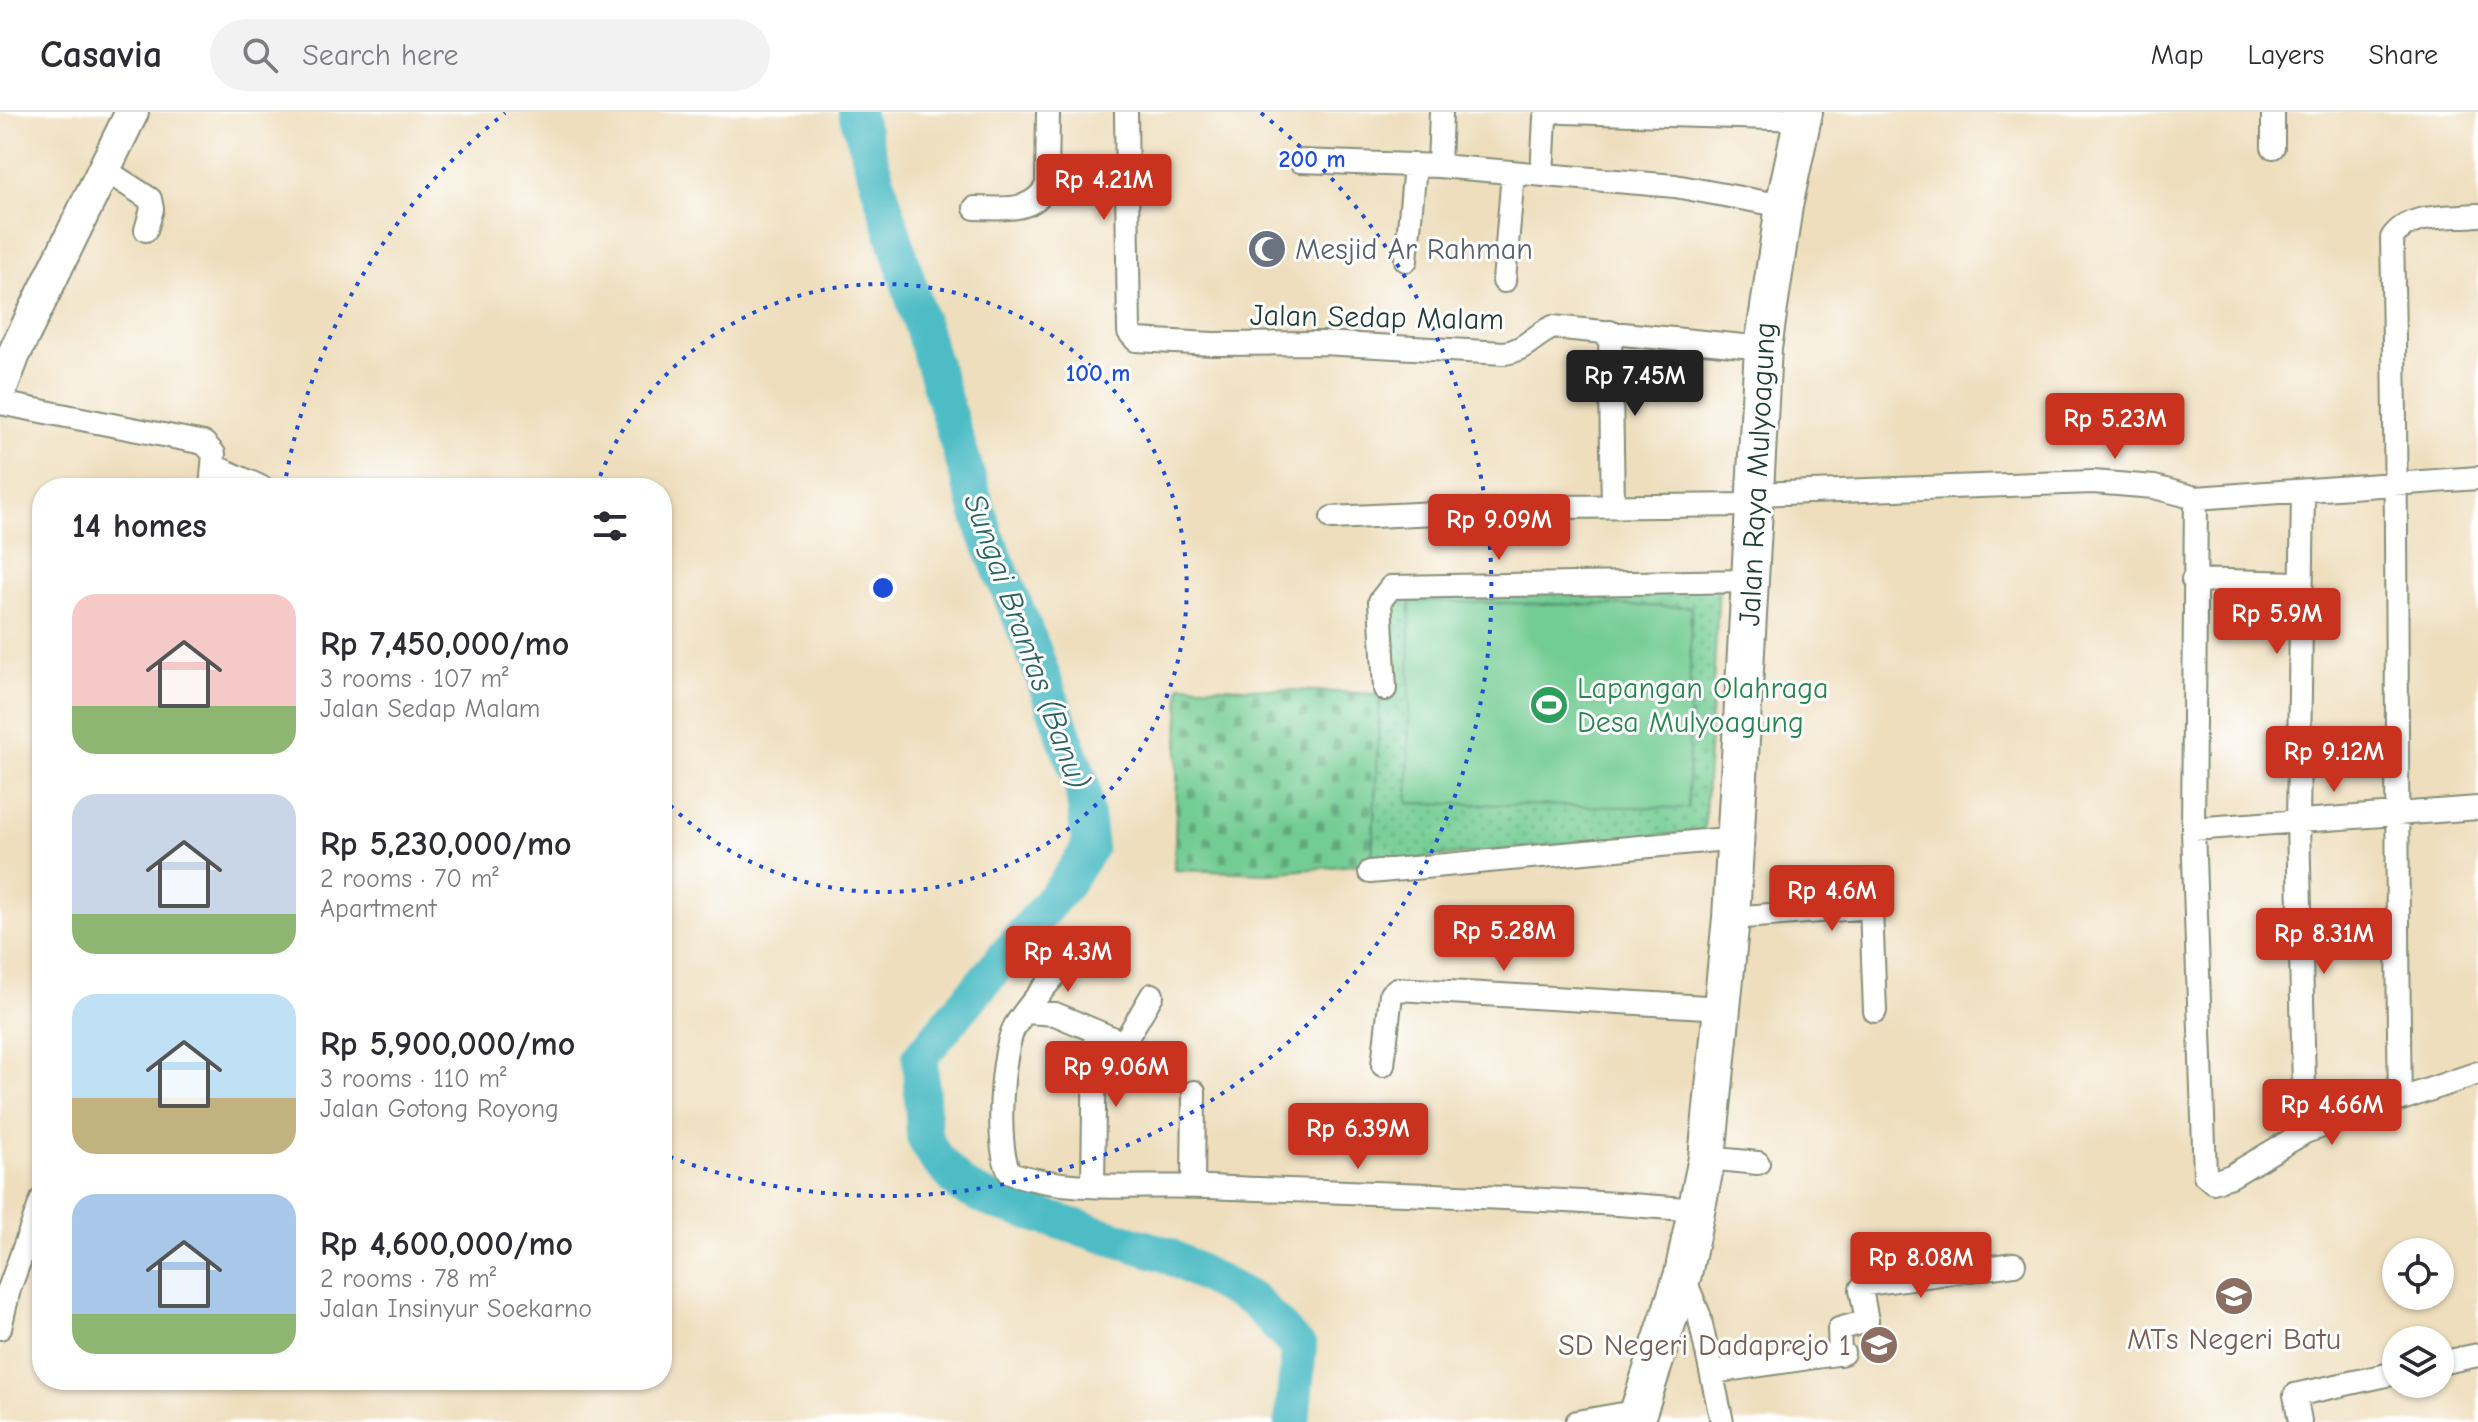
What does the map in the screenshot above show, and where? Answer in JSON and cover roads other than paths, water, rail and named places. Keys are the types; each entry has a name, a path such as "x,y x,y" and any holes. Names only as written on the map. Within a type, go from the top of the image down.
{"main road":[{"path":"7,402 7,351 105,170 132,112"},
{"name":"Jalan Raya Mulyoagung","path":"1638,1417 1683,1274 1707,1158 1737,838 1763,348 1784,206 1803,115"}],"street":[{"path":"975,208 1024,207 1042,195 1047,185 1048,112"},
{"name":"Jalan Sedap Malam","path":"1126,112 1129,332 1136,340 1322,343 1504,353 1522,349 1534,336 1553,327 1763,348"},
{"path":"1439,166 1441,112"},
{"path":"1542,175 1545,118 1553,112"},
{"path":"1563,112 1803,115"},
{"path":"2273,112 2273,147"},
{"path":"1300,161 1439,166 1675,186 1784,206"},
{"path":"1406,260 1415,166"},
{"path":"105,170 150,199 152,209 146,230"},
{"path":"1504,281 1513,173"},
{"path":"2400,1099 2395,812 2398,486 2392,238 2399,227 2412,221 2478,215"},
{"path":"1610,332 1613,506"},
{"path":"7,402 204,443 212,448 212,477"},
{"path":"1332,518 2039,487 2093,482 2154,487 2196,498 2478,478"},
{"path":"2303,492 2298,821 2305,1132"},
{"path":"2196,498 2193,829 2205,1175 2213,1182 2231,1176 2305,1132 2478,1073"},
{"path":"2193,580 2301,583"},
{"path":"1385,689 1380,601 1391,587 1750,581"},
{"path":"2193,829 2478,808"},
{"path":"1370,872 1737,838"},
{"path":"1731,918 1871,907 1875,1011"},
{"path":"1066,962 1013,1031 1006,1064 1001,1151 1010,1173 1052,1185 1193,1186 1555,1200 1698,1210"},
{"path":"1383,1065 1391,994 1397,989 1723,1008"},
{"path":"1027,1012 1055,1014 1119,1041 1125,1039 1152,995"},
{"path":"1093,1185 1095,1032"},
{"path":"1193,1186 1194,1092"},
{"path":"1707,1158 1758,1163"},
{"path":"0,1328 9,1289 32,1226"},
{"path":"1713,1372 1842,1354 1839,1329 1867,1321 1861,1289 1866,1284 2014,1264"},
{"path":"1683,1274 1699,1315 1722,1422"},
{"path":"2454,1360 2478,1355"},
{"path":"2300,1422 2295,1395 2382,1376"},
{"path":"1577,1422 1638,1417"}],"waterway":[{"name":"Sungai Brantas (Banu)","path":"856,112 985,533 1033,649 1082,785 1090,847 1063,887 920,1057 924,1136 935,1157 963,1187 995,1202 1165,1254 1253,1300 1299,1348 1292,1422"}],"place":[{"name":"Mesjid Ar Rahman","path":"1267,249"},
{"name":"Lapangan Olahraga Desa Mulyoagung","path":"1549,705"},
{"name":"MTs Negeri Batu","path":"2234,1296"},
{"name":"SD Negeri Dadaprejo 1","path":"1879,1345"}]}
